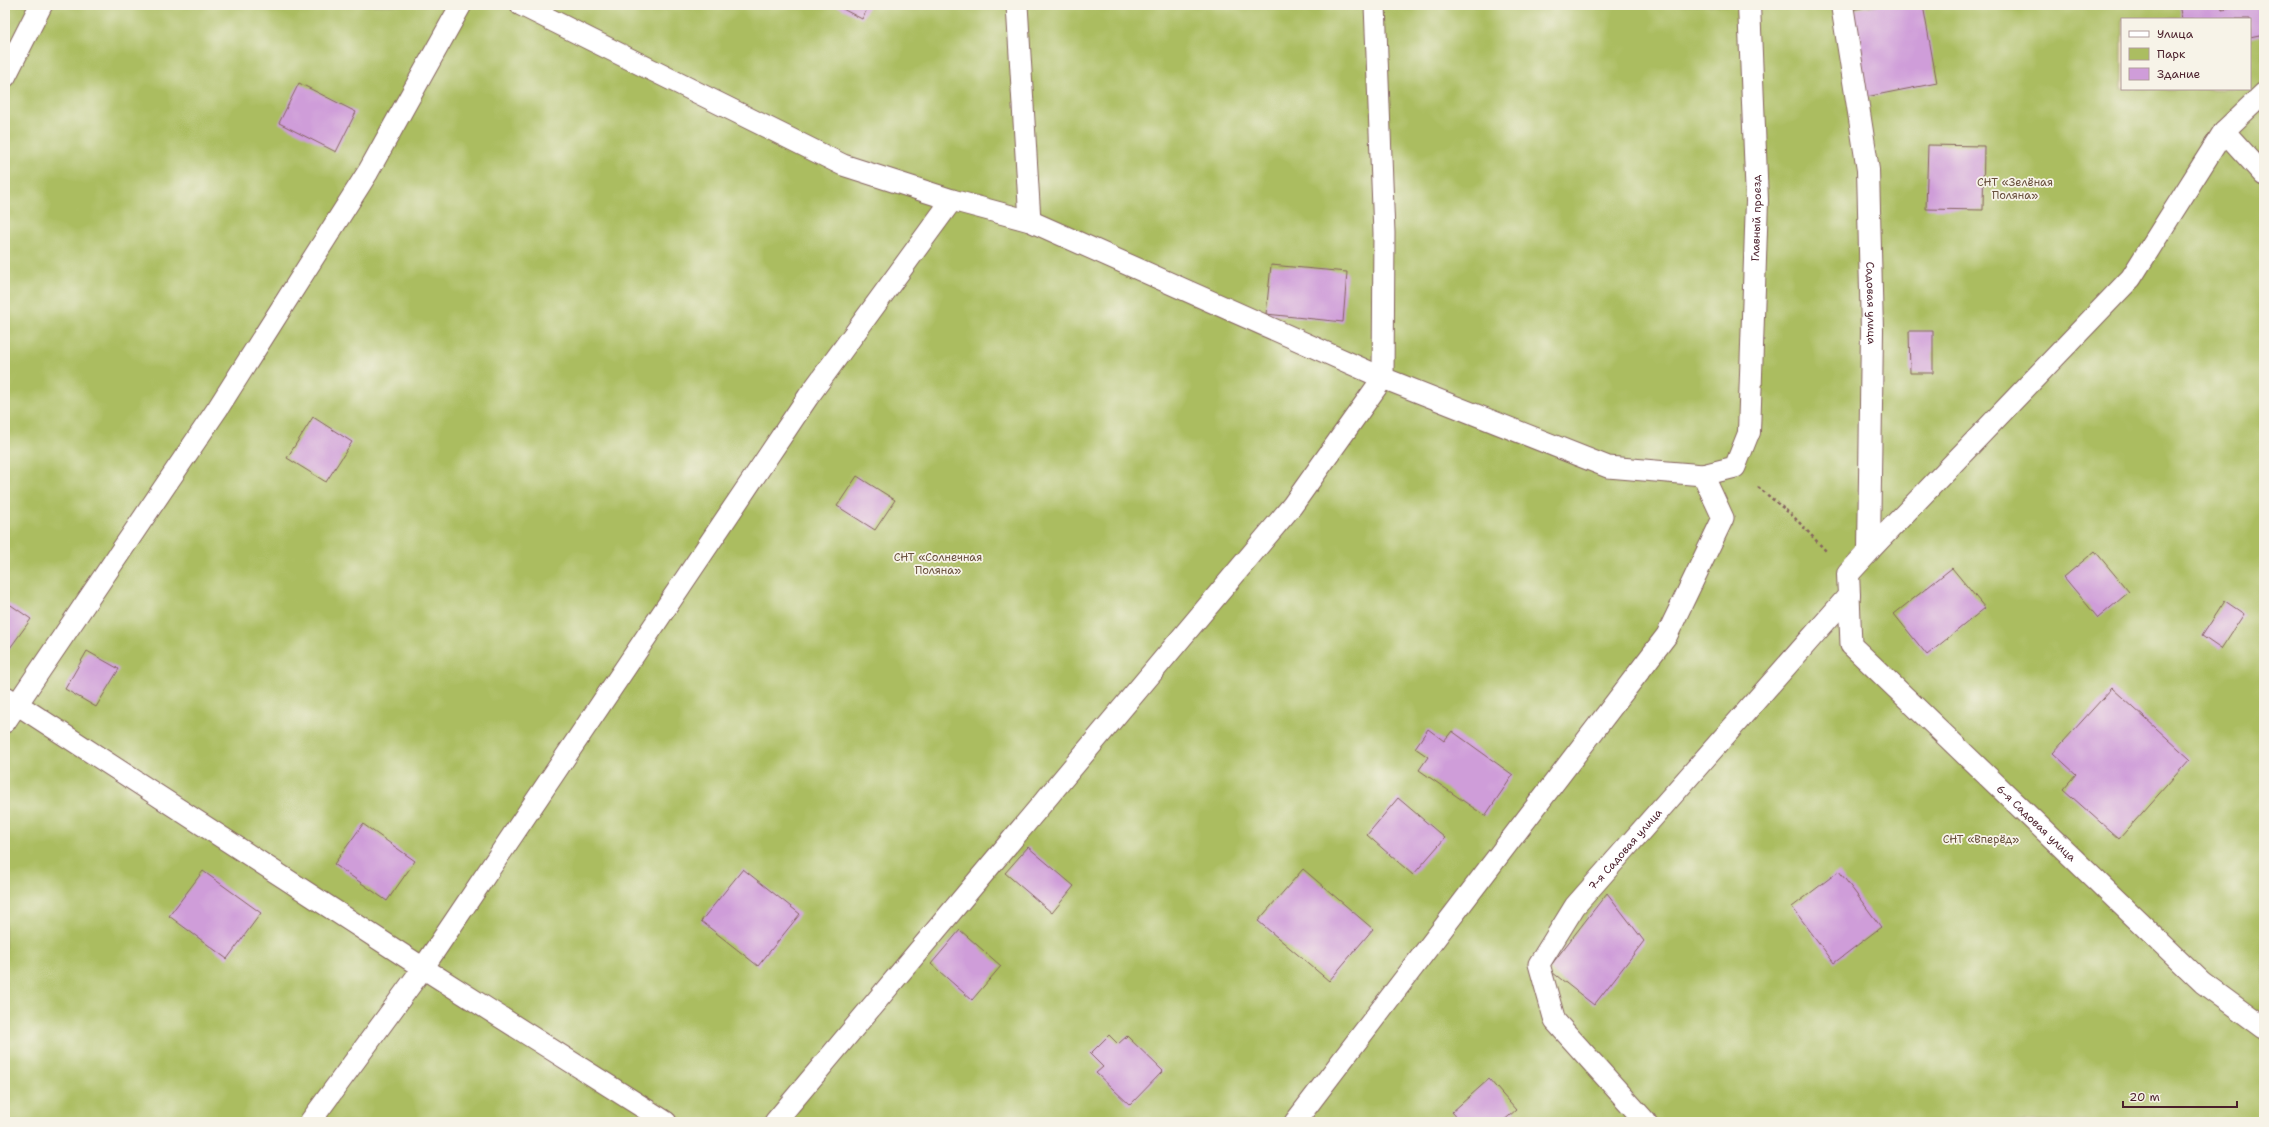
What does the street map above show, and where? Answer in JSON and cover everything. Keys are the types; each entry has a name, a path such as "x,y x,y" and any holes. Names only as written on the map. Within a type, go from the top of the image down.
{"street":[{"path":"5,76 41,5"},
{"name":"Главный проезд","path":"1749,5 1758,201 1749,432"},
{"name":"Садовая улица","path":"1842,5 1868,170 1872,331 1869,551"},
{"path":"1849,584 1869,551"}],"lane":[{"path":"5,722 11,700 218,408 368,172 461,5"},
{"path":"521,5 843,165 952,200 1030,221 1383,378 1608,467 1703,475 1735,467 1749,432"},
{"path":"1017,5 1030,221"},
{"path":"775,1122 1292,506 1383,378 1384,233 1375,5"},
{"path":"1869,551 2131,278 2224,131 2264,93"},
{"path":"2224,131 2264,175"},
{"path":"310,1122 423,968 808,397 952,200"},
{"path":"1295,1122 1667,635 1723,518 1703,475"},
{"name":"6-я Садовая улица","path":"1849,584 1851,645 2204,983 2264,1028"},
{"name":"7-я Садовая улица","path":"1646,1122 1555,1021 1539,964 1575,906 1849,584"},
{"path":"11,700 423,968 666,1122"}],"path":[{"path":"1735,467 1794,517 1849,584"}],"green space":[{"name":"СНТ «Солнечная Поляна»","path":"5,5 2264,5 2264,1122 5,1122"}],"building":[{"path":"835,5 869,5 862,19"},
{"path":"1878,5 1923,5 1937,83 1866,97 1850,10"},
{"path":"2179,5 2221,5 2222,9 2242,5 2264,5 2264,35 2251,38 2251,18 2182,18"},
{"path":"299,83 356,112 336,152 279,123"},
{"path":"1928,145 1984,146 1983,210 1926,209"},
{"path":"1271,265 1347,272 1343,322 1266,314"},
{"path":"1909,331 1933,331 1933,373 1910,373"},
{"path":"313,417 352,442 326,482 287,458"},
{"path":"857,476 895,500 875,530 837,506"},
{"path":"2095,551 2129,592 2098,618 2064,577"},
{"path":"1952,568 1985,608 1927,655 1894,614"},
{"path":"5,601 31,619 5,655"},
{"path":"2225,601 2244,614 2221,649 2202,636"},
{"path":"87,651 119,669 96,707 65,689"},
{"path":"2112,688 2190,759 2119,839 2063,789 2076,774 2053,753"},
{"path":"1428,729 1444,741 1452,731 1513,775 1485,816 1419,770 1428,757 1415,748"},
{"path":"1398,798 1445,838 1413,875 1367,835"},
{"path":"363,824 415,861 387,901 334,864"},
{"path":"1028,847 1074,886 1052,913 1005,873"},
{"path":"743,869 800,914 758,966 701,921"},
{"path":"1303,869 1373,929 1329,981 1258,921"},
{"path":"203,871 261,913 227,959 169,916"},
{"path":"1839,871 1881,927 1834,963 1792,907"},
{"path":"1607,893 1644,941 1594,1005 1548,969"},
{"path":"960,930 1001,966 972,1000 931,964"},
{"path":"1109,1035 1118,1044 1127,1036 1163,1071 1130,1105 1096,1073 1103,1067 1090,1054"},
{"path":"1489,1079 1516,1110 1502,1122 1461,1122 1452,1112"}],"park label":[{"name":"СНТ «Зелёная Поляна»","path":"2015,188"},
{"name":"СНТ «Вперёд»","path":"1981,839"}]}
